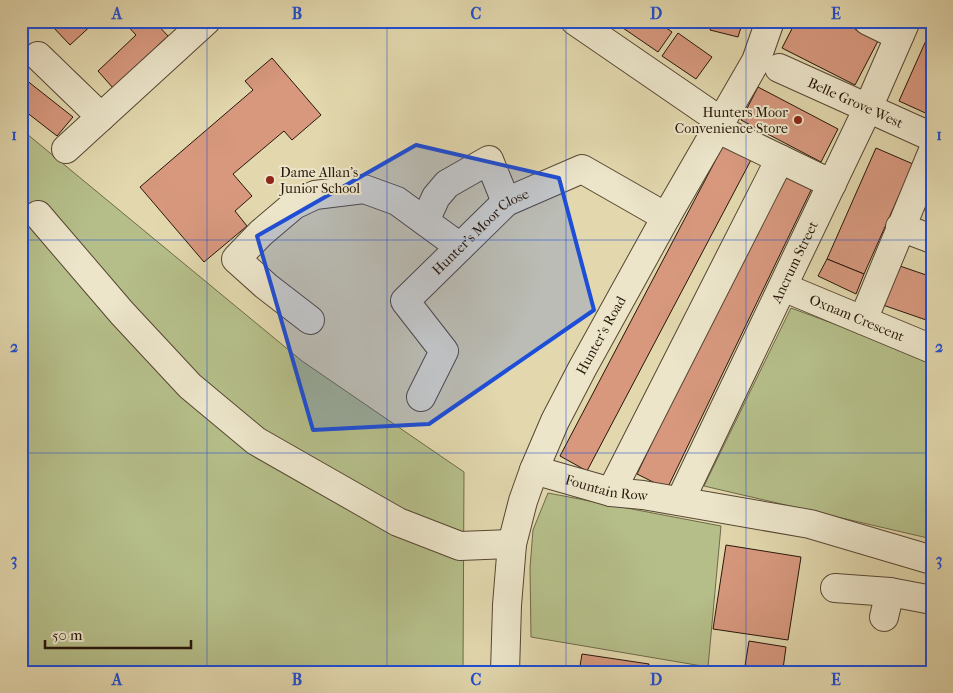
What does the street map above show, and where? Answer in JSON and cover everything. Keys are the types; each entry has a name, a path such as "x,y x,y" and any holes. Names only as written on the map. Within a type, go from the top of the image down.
{"street":[{"path":"66,149 206,21"},
{"path":"575,21 720,125 780,159 832,184"},
{"name":"Hunter's Road","path":"505,672 507,605 512,544 523,501 534,470 559,413 666,217 756,61 770,21"},
{"path":"868,21 902,28"},
{"name":"Ancrum Street","path":"680,501 868,108 902,28"},
{"path":"38,56 101,117"},
{"name":"Belle Grove West","path":"779,68 932,137"},
{"path":"863,320 932,153"},
{"path":"611,492 780,159"},
{"path":"425,222 436,197 447,184 489,160 506,202"},
{"name":"Hunter's Moor Close","path":"421,398 444,350 405,301 506,202 582,170 666,217"},
{"path":"310,320 266,286 236,259 294,205 315,195 364,189 397,202 460,247"},
{"path":"38,215 122,313 190,386 256,440 398,522 460,546 512,544"},
{"path":"900,227 932,240"},
{"name":"Oxnam Crescent","path":"783,287 932,349"},
{"name":"Fountain Row","path":"534,470 611,492 680,501 810,524 932,560"},
{"path":"835,588 887,605 932,600"}],"highlighted area":[{"path":"416,145 559,178 594,310 429,424 313,430 257,236"}],"green space":[{"path":"21,129 302,361 464,472 463,672 21,672"},
{"path":"791,308 932,360 932,539 704,486"},
{"path":"548,493 721,526 708,667 531,637 530,568 533,530"}],"building":[{"path":"21,21 35,21 21,34"},
{"path":"59,21 96,21 70,45 53,27"},
{"path":"123,21 154,21 168,36 113,88 98,71 136,35"},
{"path":"627,21 657,21 672,32 658,52 623,28"},
{"path":"713,21 743,21 738,37 710,30"},
{"path":"796,21 840,21 878,41 855,85 782,48"},
{"path":"932,27 932,116 899,101"},
{"path":"678,33 712,57 696,79 662,56"},
{"path":"272,58 321,115 292,140 284,131 233,174 252,196 235,211 247,226 204,262 140,187 253,90 245,81"},
{"path":"21,76 73,117 57,136 21,108"},
{"path":"758,87 838,129 821,162 741,120"},
{"path":"723,146 751,160 587,471 560,456"},
{"path":"876,148 913,164 864,274 827,259"},
{"path":"782,171 813,186 667,489 637,474"},
{"path":"932,178 932,213 918,207"},
{"path":"827,259 864,274 856,294 818,276"},
{"path":"894,264 932,277 932,322 880,304"},
{"path":"726,545 801,557 788,640 713,629"},
{"path":"749,641 786,647 783,669 803,672 744,672"},
{"path":"582,654 649,664 648,672 579,672"}],"place":[{"name":"Hunters Moor Convenience Store","path":"798,120"},
{"name":"Dame Allan's Junior School","path":"270,180"}]}
